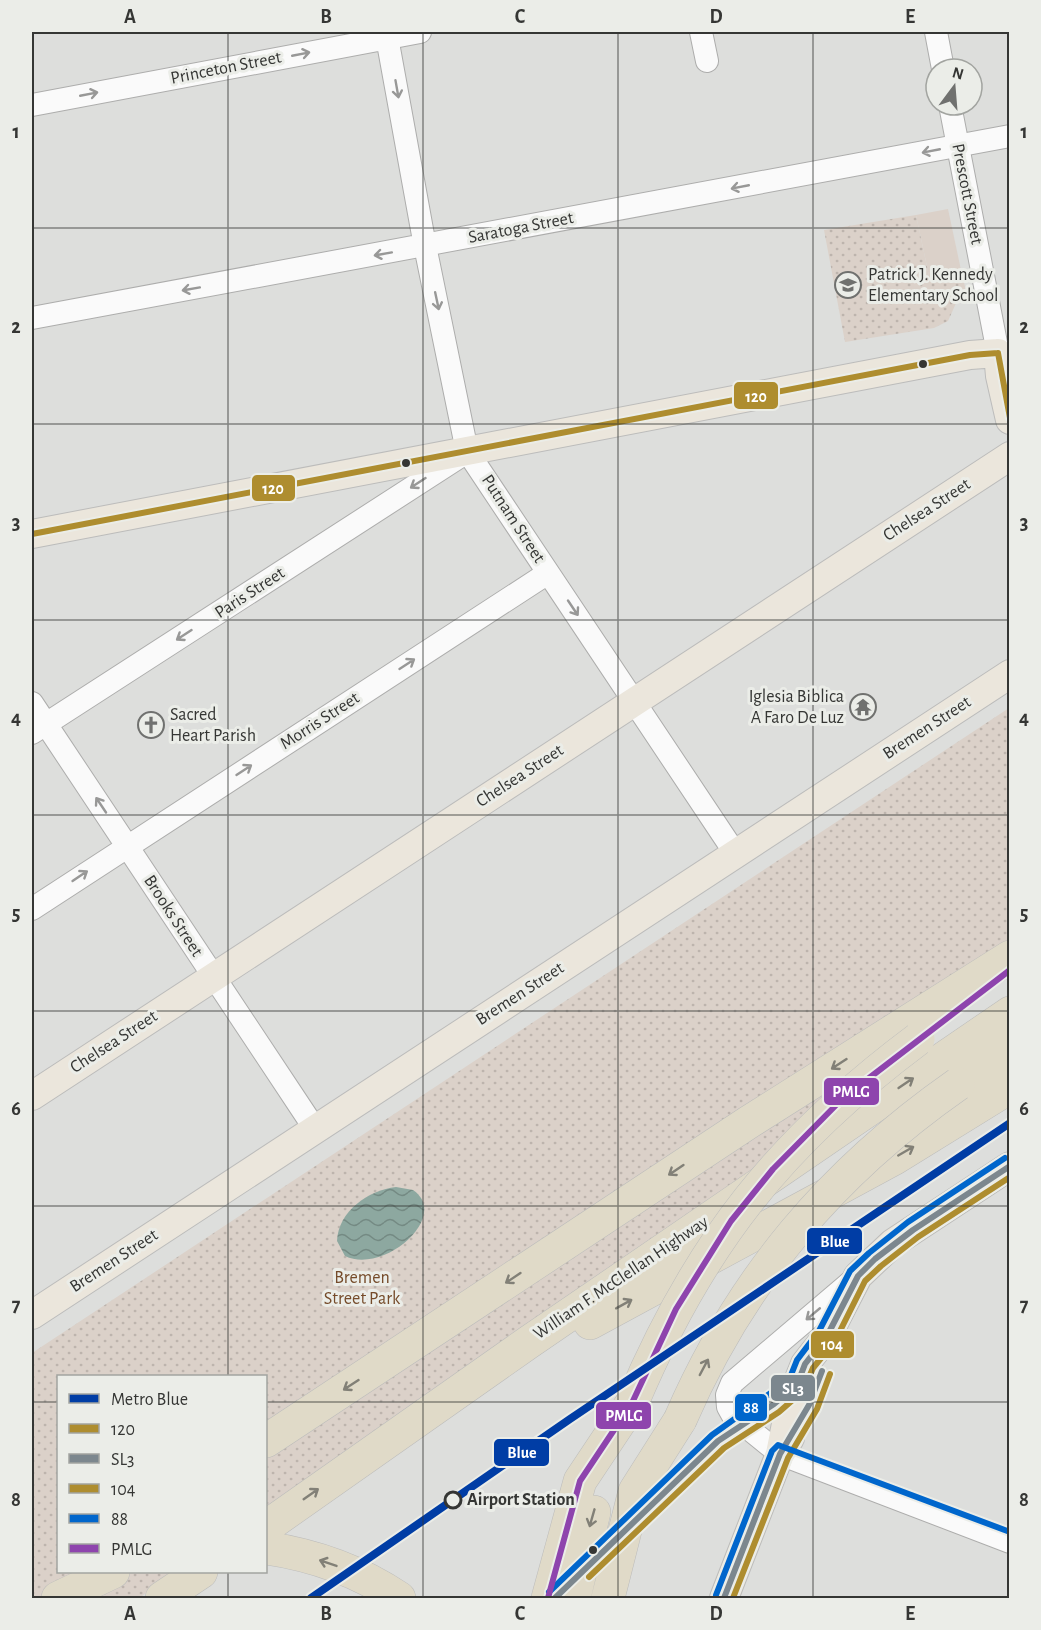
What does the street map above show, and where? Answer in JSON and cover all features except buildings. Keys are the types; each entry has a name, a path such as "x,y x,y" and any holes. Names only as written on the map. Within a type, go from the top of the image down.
{"highway":[{"path":"574,1599 599,1496 632,1403 660,1341 695,1274 752,1194 843,1098 912,1030 1010,957"},
{"path":"267,1440 748,1122 912,1030 1010,970"},
{"name":"William F. McClellan Highway","path":"267,1526 357,1462 1010,1014"},
{"path":"628,1599 651,1498 680,1420 702,1371 730,1321 788,1238 822,1199 873,1149 958,1084 1010,1051"},
{"path":"357,1462 407,1437 488,1384 590,1323 912,1148 1010,1087"},
{"path":"548,1599 580,1481 632,1403"},
{"path":"608,1599 635,1491 680,1420"},
{"path":"267,1548 311,1557 345,1569 399,1599"},
{"path":"32,1597 68,1573"},
{"path":"58,1599 111,1573"},
{"path":"162,1599 200,1573"}],"main road":[{"path":"32,534 970,355 1004,360"},
{"name":"Prescott Street","path":"1004,360 1000,376 1010,420"},
{"name":"Chelsea Street","path":"32,1096 1010,456"},
{"name":"Bremen Street","path":"32,1315 1010,674"},
{"path":"724,1599 780,1454 809,1405 826,1354 827,1336 858,1276 893,1244 1010,1166"}],"street":[{"name":"Princeton Street","path":"32,105 387,35 420,32"},
{"path":"701,32 707,61"},
{"path":"936,32 941,57"},
{"name":"Putnam Street","path":"387,35 467,451 636,700 735,854"},
{"name":"Prescott Street","path":"952,117 1004,360"},
{"name":"Saratoga Street","path":"32,318 1010,136"},
{"name":"Paris Street","path":"39,728 467,451"},
{"name":"Morris Street","path":"32,909 548,573"},
{"name":"Brooks Street","path":"32,703 39,728 128,845 212,978 315,1129"},
{"path":"858,1276 732,1383 727,1395 728,1407 742,1425 780,1454 1010,1542"}],"green space":[{"path":"948,209 961,270 929,276 916,215"},
{"path":"916,215 929,276 961,270 968,299 957,301 948,321 934,328 845,342 824,230"},
{"name":"Bremen Street Park","path":"1009,708 1009,945 903,1015 929,1055 267,1510 267,1375 57,1375 57,1573 176,1573 139,1598 32,1598 32,1353"}],"water":[{"path":"396,1187 413,1190 423,1201 424,1214 418,1227 408,1240 394,1250 377,1257 361,1260 345,1256 337,1241 343,1220 366,1197"}],"metro line":[{"name":"Blue","path":"311,1598 570,1419 1010,1123"}],"transit line":[{"name":"120","path":"998,353 1010,418"},
{"name":"120","path":"32,534 970,355 998,353"},
{"name":"PMLG","path":"548,1598 580,1481 632,1403 676,1309 731,1221 773,1169 843,1098 1010,970"},
{"name":"88","path":"549,1592 712,1435 789,1380 797,1360 819,1331 850,1271 908,1222 1005,1158"},
{"name":"SL3","path":"555,1598 718,1441 774,1404 797,1385 805,1364 827,1336 858,1276 875,1259 913,1230 1010,1166"},
{"name":"104","path":"589,1577 724,1448 779,1412 803,1391 813,1368 835,1341 865,1281 918,1237 1010,1177"},
{"name":"SL3","path":"724,1598 780,1454 809,1405 822,1371"},
{"name":"104","path":"733,1598 788,1458 817,1409 830,1374"},
{"name":"88","path":"716,1595 772,1451 778,1445 1010,1532"}],"place":[{"name":"Patrick J. Kennedy Elementary School","path":"848,285"},
{"name":"Iglesia Biblica A Faro De Luz","path":"863,707"},
{"name":"Sacred Heart Parish","path":"151,725"},
{"name":"Airport Station","path":"453,1500"}]}
